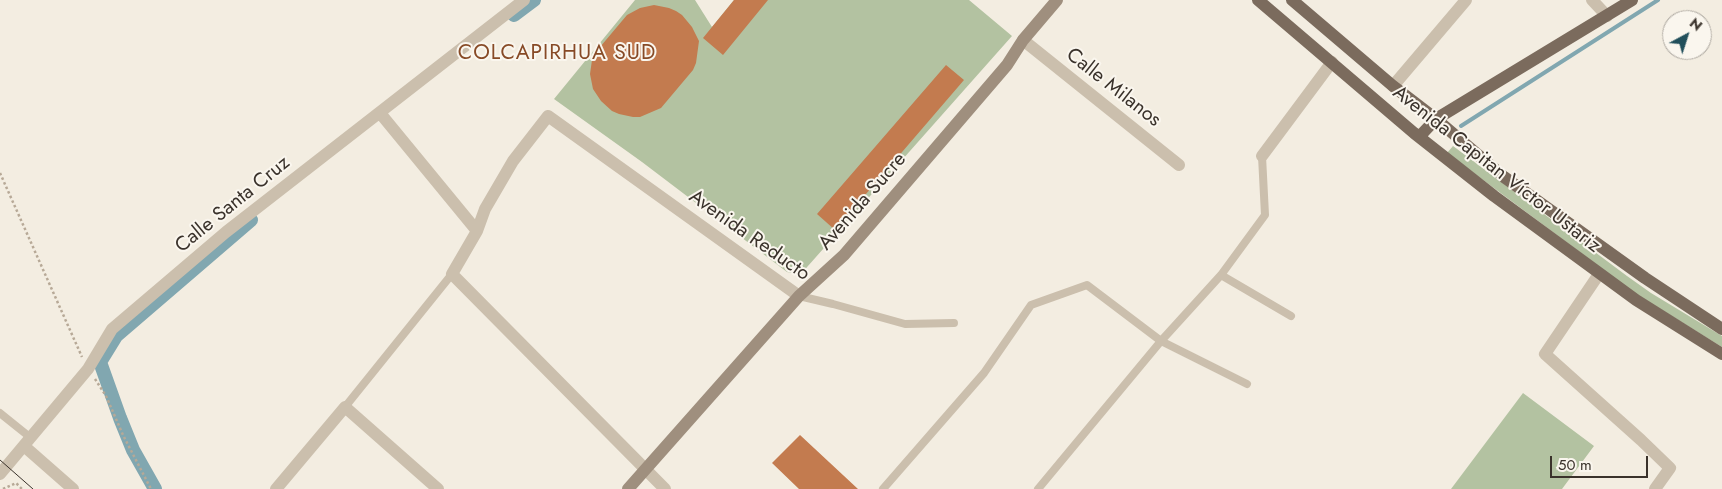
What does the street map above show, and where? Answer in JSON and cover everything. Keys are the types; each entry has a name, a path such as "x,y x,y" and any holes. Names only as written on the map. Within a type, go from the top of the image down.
{"main road":[{"name":"Avenida Capitan Víctor Ustariz","path":"1258,0 1419,137 1494,196 1599,274 1666,320 1722,354"},
{"name":"Avenida Capitan Víctor Ustariz","path":"1292,0 1504,177 1645,278 1722,329"},
{"path":"1419,137 1436,119 1632,0"}],"street":[{"name":"Calle Santa Cruz","path":"0,474 88,369 112,330 226,232 524,0"},
{"name":"Avenida Sucre","path":"628,489 799,296 844,255 1007,65 1023,40 1057,0"},
{"path":"1393,86 1466,0"},
{"path":"1592,0 1607,16"},
{"name":"Calle Milanos","path":"1023,40 1179,165"},
{"path":"1262,156 1332,62"},
{"path":"380,113 476,232 452,274 665,489"},
{"name":"Avenida Reducto","path":"476,232 485,208 513,161 548,116 799,296"},
{"path":"1599,274 1545,354 1670,468 1655,489"},
{"path":"276,489 345,407 438,489"},
{"path":"27,442 73,489"}],"lane":[{"path":"1038,489 1160,341 1222,275 1265,215 1262,156"},
{"path":"345,407 452,274"},
{"path":"1222,275 1291,316"},
{"path":"883,489 984,373 1031,305 1087,285 1160,341 1247,384"},
{"name":"Avenida Reducto","path":"799,296 905,324 954,323"},
{"path":"0,413 27,442"}],"path":[{"path":"0,173 88,369 106,396 123,436 151,489"},
{"path":"3,489 16,483 22,489"},
{"path":"9,486 12,489"}],"green space":[{"path":"635,0 695,0 712,27 734,0 969,0 1012,36 800,275 787,272 642,162 554,99"},
{"path":"1453,146 1651,293 1722,336 1722,347 1636,294 1447,153"},
{"path":"1523,393 1594,446 1562,489 1451,489"}],"building":[{"path":"734,0 768,0 723,55 703,38"},
{"path":"654,5 676,11 692,27 699,41 696,63 693,70 661,108 640,117 619,114 612,111 601,101 593,89 590,74 592,60 595,53 627,15 640,8"},
{"path":"946,65 964,80 835,230 817,214"},
{"path":"800,435 858,489 799,489 772,463"}],"waterway":[{"path":"514,15 534,0"},
{"path":"1461,126 1658,0"},
{"path":"155,489 133,450 100,362 116,336 251,220"}],"tram line":[{"path":"0,460 33,489"}],"district":[{"name":"COLCAPIRHUA SUD","path":"557,54"}]}
